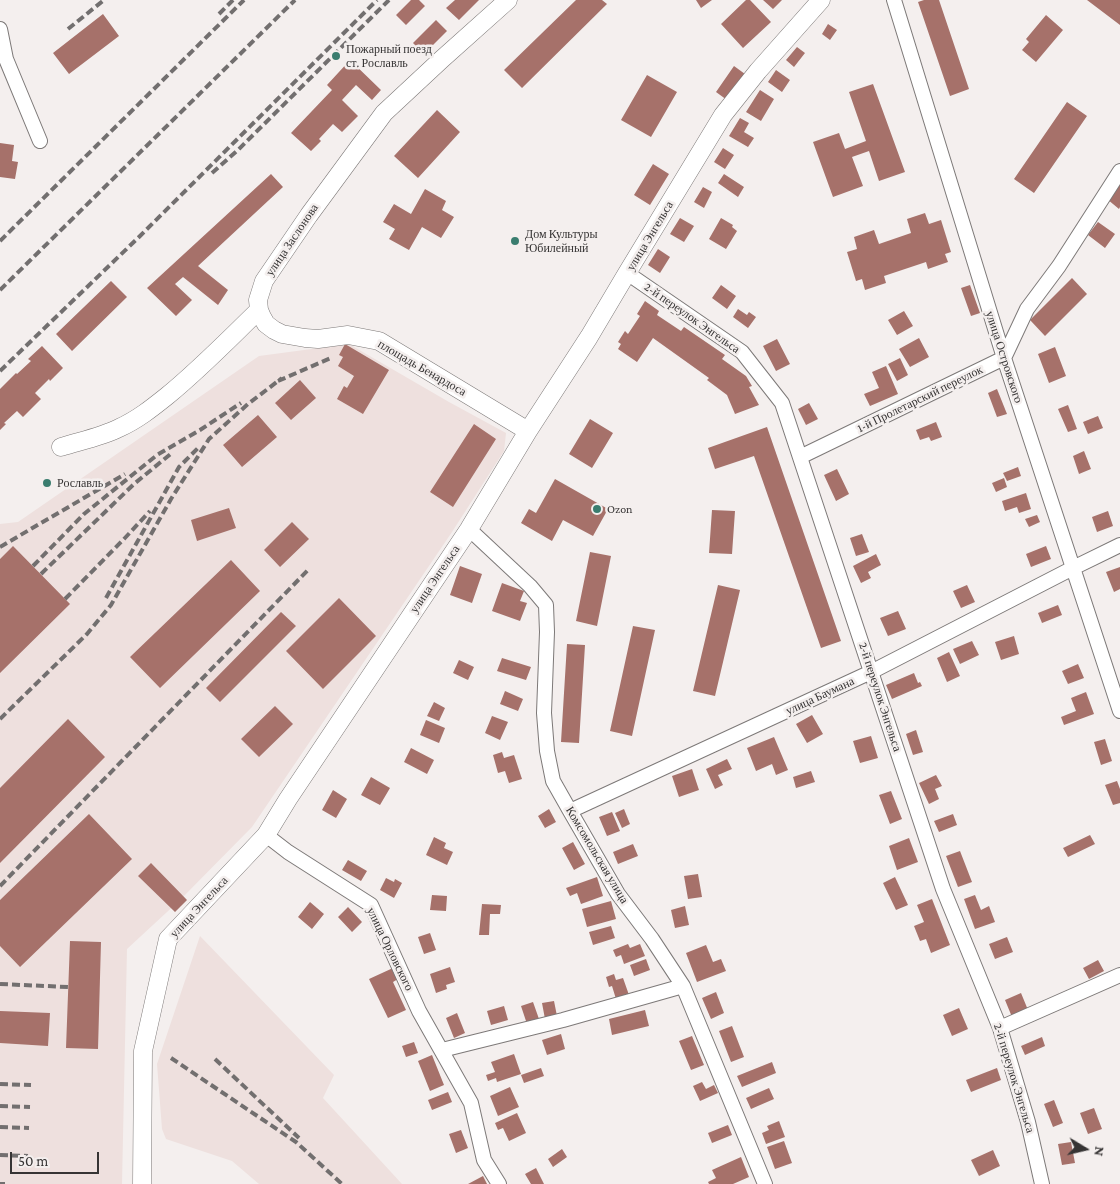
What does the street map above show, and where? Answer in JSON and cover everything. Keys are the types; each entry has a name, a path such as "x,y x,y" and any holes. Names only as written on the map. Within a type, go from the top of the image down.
{"street":[{"name":"улица Заслонова","path":"259,310 258,300 264,281 309,215 384,113 508,0"},
{"name":"улица Энгельса","path":"142,1184 143,1051 168,939 266,835 469,529 528,431 589,337 723,115 758,71 821,0"},
{"name":"улица Островского","path":"894,0 1004,358 1120,711"},
{"path":"0,29 6,59 40,141"},
{"path":"1004,358 1027,309 1059,266 1120,171"},
{"name":"2-й переулок Энгельса","path":"627,273 742,352 782,403 943,889 1000,1028 1028,1122 1042,1184"},
{"name":"площадь Бенардоса","path":"259,310 266,324 282,334 318,339 348,335 379,341 528,431"},
{"path":"61,447 117,429 148,410 213,356 259,310"},
{"name":"1-й Пролетарский переулок","path":"800,457 1004,358"},
{"name":"Комсомольская улица","path":"469,529 530,586 546,605 544,713 547,751 554,780 618,894 652,939 683,986 765,1184"},
{"name":"улица Баумана","path":"570,811 872,672 1120,545"},
{"name":"улица Орловского","path":"266,835 288,852 371,905 419,1011 471,1103 484,1160 499,1184"},
{"path":"1000,1028 1120,975"},
{"path":"442,1050 563,1020 683,986"}],"shaded area":[{"path":"349,344 506,433 504,451 452,532 252,827 180,900 127,949 122,1184 0,1184 0,524 18,522 259,356"},
{"path":"200,936 334,1075 323,1098 402,1184 259,1184 232,1161 166,1139 162,1129 157,1064"}],"building":[{"path":"411,0 419,0 425,6 406,25 396,15"},
{"path":"455,0 479,0 459,20 446,8"},
{"path":"576,0 602,0 607,4 522,88 504,70"},
{"path":"696,0 712,0 701,8"},
{"path":"746,0 750,0 771,22 743,48 721,24"},
{"path":"763,0 782,0 773,9"},
{"path":"939,0 969,89 950,96 918,2"},
{"path":"1087,0 1120,0 1120,25"},
{"path":"103,14 119,36 69,74 53,53"},
{"path":"1046,15 1063,30 1036,62 1022,50 1029,42 1026,39"},
{"path":"436,20 447,31 424,54 413,43"},
{"path":"828,24 837,30 830,40 822,34"},
{"path":"797,47 805,53 794,67 786,60"},
{"path":"350,60 381,90 372,100 356,85 342,100 358,116 342,132 333,124 311,151 291,133 332,90 327,85"},
{"path":"734,66 745,74 727,100 716,92"},
{"path":"776,70 790,80 782,92 768,82"},
{"path":"647,75 677,92 651,137 621,120"},
{"path":"873,84 905,172 879,181 869,151 852,157 863,186 833,197 813,142 839,133 845,149 866,141 849,92"},
{"path":"760,90 774,99 761,121 746,112"},
{"path":"1067,102 1087,116 1034,193 1014,179"},
{"path":"437,110 460,132 418,178 394,156"},
{"path":"740,118 749,123 744,132 754,138 748,147 729,136"},
{"path":"0,143 14,145 12,161 18,162 15,179 0,177"},
{"path":"723,148 734,155 725,169 714,162"},
{"path":"653,164 669,174 650,205 634,195"},
{"path":"271,174 283,187 198,266 228,290 218,305 183,277 175,284 192,300 176,316 147,288"},
{"path":"724,174 744,187 738,197 718,183"},
{"path":"1120,182 1120,207 1119,209 1107,199"},
{"path":"703,187 712,192 704,208 694,202"},
{"path":"425,189 446,201 442,210 454,217 441,238 422,227 409,250 389,239 395,229 383,222 394,204 411,214"},
{"path":"925,213 929,224 941,220 951,252 945,254 948,262 928,269 926,262 884,276 886,283 865,290 862,279 856,281 847,252 857,249 854,237 874,230 879,244 911,233 907,219"},
{"path":"680,218 694,226 684,242 670,234"},
{"path":"721,218 733,225 732,227 737,231 726,249 709,239"},
{"path":"1098,222 1115,234 1105,248 1088,235"},
{"path":"658,249 670,257 660,273 648,265"},
{"path":"1072,278 1087,294 1045,336 1030,320"},
{"path":"111,281 127,297 72,351 56,334"},
{"path":"721,285 736,296 727,309 712,298"},
{"path":"970,285 980,313 971,316 961,288"},
{"path":"645,301 659,311 657,315 681,331 684,327 725,355 722,359 746,376 752,386 749,387 759,405 735,414 727,395 707,380 709,378 653,338 637,362 618,349 621,344 618,342 625,331 628,334 640,316 637,314"},
{"path":"738,309 747,315 749,312 756,317 748,328 733,317"},
{"path":"904,311 913,326 897,335 888,320"},
{"path":"919,338 929,357 910,367 899,349"},
{"path":"777,339 790,364 776,371 763,346"},
{"path":"345,344 389,370 363,414 337,399 344,386 347,388 354,376 338,366 343,357 339,355"},
{"path":"42,346 63,368 35,393 41,399 23,417 17,411 4,423 6,424 0,430 0,389 31,361 28,359"},
{"path":"1055,347 1066,376 1049,383 1038,354"},
{"path":"900,358 908,375 897,381 888,364"},
{"path":"886,366 898,394 870,406 864,394 879,388 872,372"},
{"path":"300,380 316,398 291,420 275,403"},
{"path":"997,389 1007,414 997,417 988,393"},
{"path":"809,403 818,419 806,425 798,409"},
{"path":"1068,405 1077,429 1068,432 1058,409"},
{"path":"258,415 277,437 242,467 223,445"},
{"path":"1098,416 1103,428 1088,434 1083,422"},
{"path":"590,419 613,433 592,468 569,454"},
{"path":"936,422 942,437 931,441 929,437 920,440 916,430"},
{"path":"474,424 496,439 453,507 430,492"},
{"path":"767,427 841,641 821,648 754,456 715,469 708,448"},
{"path":"1084,451 1091,469 1079,474 1073,456"},
{"path":"1018,467 1021,476 1007,481 1003,473"},
{"path":"837,469 849,494 836,501 824,475"},
{"path":"1004,478 1007,487 996,492 992,483"},
{"path":"555,479 608,509 593,536 563,520 552,541 521,523 529,509 536,513"},
{"path":"1026,493 1031,509 1019,513 1017,507 1005,511 1002,501"},
{"path":"229,508 236,528 197,541 191,520"},
{"path":"712,510 735,511 732,554 709,553"},
{"path":"1108,511 1113,526 1097,532 1092,517"},
{"path":"1037,515 1040,522 1029,527 1025,519"},
{"path":"292,522 309,539 280,567 264,550"},
{"path":"862,534 869,552 856,556 850,538"},
{"path":"13,546 70,604 0,673 0,559"},
{"path":"1046,546 1051,559 1031,567 1026,554"},
{"path":"590,552 611,556 597,626 576,621"},
{"path":"876,554 881,565 868,572 871,578 861,583 853,566"},
{"path":"231,560 260,591 160,688 130,657"},
{"path":"460,566 482,574 472,603 450,595"},
{"path":"1120,567 1120,589 1114,592 1106,572"},
{"path":"502,583 524,591 520,601 527,603 520,621 492,611"},
{"path":"718,585 740,590 715,696 693,691"},
{"path":"967,585 975,602 961,608 953,591"},
{"path":"339,598 376,636 323,689 286,651"},
{"path":"1058,605 1062,615 1042,623 1038,613"},
{"path":"898,611 906,629 888,636 880,618"},
{"path":"281,612 296,626 220,702 206,688"},
{"path":"633,626 655,630 632,736 610,731"},
{"path":"1014,636 1019,654 1001,660 995,642"},
{"path":"972,641 979,655 960,664 953,649"},
{"path":"567,644 585,645 579,743 561,742"},
{"path":"949,652 960,676 947,682 937,658"},
{"path":"502,658 531,667 526,680 497,671"},
{"path":"459,660 474,667 468,680 453,673"},
{"path":"1078,664 1084,678 1068,684 1062,671"},
{"path":"914,673 918,683 920,682 922,686 892,699 886,685"},
{"path":"505,691 523,699 518,711 500,704"},
{"path":"1086,692 1094,714 1064,725 1061,717 1076,711 1071,698"},
{"path":"434,702 445,708 439,721 427,716"},
{"path":"275,706 293,724 259,757 241,739"},
{"path":"812,715 823,734 807,743 796,724"},
{"path":"492,716 508,722 500,740 485,733"},
{"path":"68,719 105,757 0,863 0,788"},
{"path":"426,720 445,728 439,743 420,735"},
{"path":"916,730 923,752 913,755 906,734"},
{"path":"871,736 878,758 860,763 853,741"},
{"path":"774,737 788,770 776,775 772,764 756,771 747,748"},
{"path":"1105,739 1112,761 1101,765 1094,742"},
{"path":"411,748 434,760 427,774 404,762"},
{"path":"502,752 504,758 514,755 522,779 509,783 505,771 498,773 493,755"},
{"path":"727,759 732,769 718,775 723,785 715,789 706,769"},
{"path":"692,769 699,790 679,797 672,776"},
{"path":"811,771 815,782 796,788 793,777"},
{"path":"936,775 942,786 935,789 939,799 929,804 919,783"},
{"path":"371,777 390,788 380,805 361,795"},
{"path":"1117,781 1120,789 1120,803 1113,805 1105,785"},
{"path":"333,790 347,799 336,818 322,810"},
{"path":"891,791 902,819 890,824 879,795"},
{"path":"549,809 556,822 545,828 538,816"},
{"path":"624,809 630,824 622,828 615,813"},
{"path":"612,812 620,831 607,836 599,817"},
{"path":"89,814 132,859 20,967 0,946 0,900"},
{"path":"953,814 957,825 939,832 934,821"},
{"path":"1090,835 1095,844 1068,857 1063,848"},
{"path":"434,837 446,843 444,848 453,852 447,865 426,855"},
{"path":"909,838 918,862 897,870 889,846"},
{"path":"573,842 585,864 574,870 562,848"},
{"path":"633,844 638,856 618,864 613,852"},
{"path":"960,851 972,882 958,887 946,856"},
{"path":"348,860 367,871 361,881 342,870"},
{"path":"151,863 187,900 175,912 138,876"},
{"path":"698,874 702,897 688,899 684,876"},
{"path":"597,877 603,896 581,904 577,893 570,896 566,888"},
{"path":"895,877 908,905 896,910 883,883"},
{"path":"386,878 394,882 395,879 402,883 394,898 380,890"},
{"path":"432,895 447,896 446,911 430,910"},
{"path":"975,895 981,910 989,906 995,922 975,929 964,899"},
{"path":"932,899 950,945 931,953 926,939 920,941 914,926 924,922 917,905"},
{"path":"611,901 616,919 587,927 582,909"},
{"path":"310,902 324,914 312,929 298,917"},
{"path":"482,904 501,905 500,914 490,914 489,935 479,935"},
{"path":"685,906 689,925 675,928 671,910"},
{"path":"348,907 362,922 352,932 338,917"},
{"path":"611,926 615,938 593,945 589,932"},
{"path":"430,933 436,950 424,954 418,937"},
{"path":"1007,937 1013,952 995,959 989,944"},
{"path":"70,941 101,942 98,1049 66,1048"},
{"path":"628,944 630,948 640,944 645,956 624,964 621,955 616,957 613,950"},
{"path":"706,945 713,962 721,959 726,971 697,982 686,953"},
{"path":"646,959 650,970 634,976 630,965"},
{"path":"1098,960 1104,971 1089,979 1083,968"},
{"path":"450,967 455,982 446,985 447,989 436,993 430,974"},
{"path":"393,968 398,979 393,982 406,1010 388,1018 369,979"},
{"path":"614,974 616,980 623,978 629,995 616,999 612,986 609,987 606,977"},
{"path":"716,992 724,1013 711,1019 702,998"},
{"path":"1021,993 1028,1010 1012,1017 1005,1000"},
{"path":"554,1001 557,1016 545,1019 542,1003"},
{"path":"533,1002 539,1019 527,1024 521,1006"},
{"path":"504,1006 508,1020 491,1025 487,1011"},
{"path":"959,1008 968,1029 952,1036 943,1015"},
{"path":"645,1010 649,1026 612,1035 609,1019"},
{"path":"0,1011 50,1013 48,1046 0,1043"},
{"path":"457,1013 465,1033 454,1038 446,1018"},
{"path":"732,1026 744,1057 731,1062 719,1031"},
{"path":"561,1034 565,1049 547,1055 542,1040"},
{"path":"692,1036 704,1065 691,1070 679,1041"},
{"path":"1042,1037 1045,1046 1025,1055 1021,1046"},
{"path":"414,1042 418,1053 406,1057 402,1046"},
{"path":"514,1054 521,1074 497,1082 496,1078 488,1081 486,1075 495,1072 491,1062"},
{"path":"432,1055 444,1085 430,1091 418,1061"},
{"path":"772,1062 776,1073 742,1087 737,1076"},
{"path":"541,1068 544,1076 524,1083 521,1075"},
{"path":"997,1068 1001,1080 971,1092 966,1080"},
{"path":"702,1082 706,1089 714,1085 718,1093 700,1101 693,1086"},
{"path":"510,1087 519,1107 498,1116 490,1096"},
{"path":"769,1088 774,1099 751,1109 746,1098"},
{"path":"448,1092 452,1102 432,1110 428,1100"},
{"path":"1054,1100 1063,1123 1053,1127 1044,1104"},
{"path":"1094,1108 1102,1129 1088,1134 1080,1113"},
{"path":"517,1113 526,1133 509,1141 503,1128 498,1130 495,1123"},
{"path":"779,1121 785,1137 766,1144 762,1133 769,1130 767,1126"},
{"path":"728,1125 732,1135 712,1143 708,1133"},
{"path":"461,1130 468,1148 456,1153 449,1134"},
{"path":"784,1141 792,1163 775,1169 767,1147"},
{"path":"1071,1142 1075,1163 1062,1165 1058,1144"},
{"path":"562,1149 567,1157 553,1167 548,1159"},
{"path":"993,1150 1000,1166 979,1176 971,1160"},
{"path":"741,1157 749,1177 733,1184 709,1184 708,1182 716,1178 712,1170"},
{"path":"536,1168 544,1184 531,1184 525,1174"},
{"path":"483,1176 487,1184 468,1184"}],"railway":[{"path":"68,29 104,0"},
{"path":"219,14 233,0"},
{"path":"0,241 244,0"},
{"path":"0,290 295,0"},
{"path":"0,371 140,236 377,0"},
{"path":"212,173 238,150 389,0"},
{"path":"278,381 333,357"},
{"path":"0,719 87,634 111,605 171,499 209,439 248,404 282,378"},
{"path":"33,566 84,514 157,455 241,403"},
{"path":"106,598 179,467 199,447"},
{"path":"41,574 134,484 173,452"},
{"path":"0,547 125,474"},
{"path":"65,599 150,511"},
{"path":"0,886 308,570"},
{"path":"0,984 68,987"},
{"path":"171,1058 296,1142 342,1184"},
{"path":"215,1059 299,1138"},
{"path":"0,1084 31,1085"},
{"path":"0,1106 30,1107"},
{"path":"0,1127 29,1128"},
{"path":"0,1155 28,1156"},
{"path":"0,1184 5,1184"}],"place":[{"name":"Пожарный поезд ст. Рославль","path":"336,56"},
{"name":"Дом Культуры Юбилейный","path":"515,241"},
{"name":"Рославль","path":"47,483"},
{"name":"Ozon","path":"597,509"}]}
